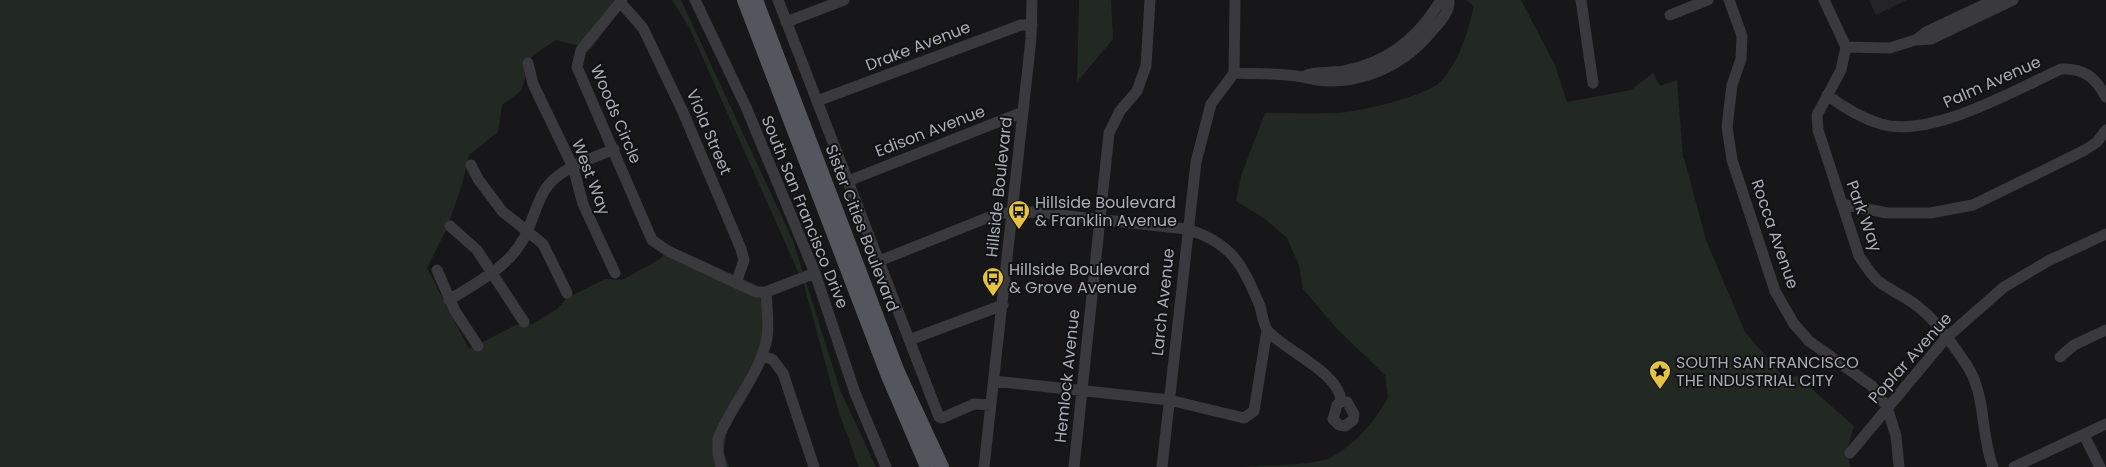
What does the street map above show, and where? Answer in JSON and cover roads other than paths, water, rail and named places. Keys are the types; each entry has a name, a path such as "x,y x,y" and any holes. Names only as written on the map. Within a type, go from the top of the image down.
{"main road":[{"name":"Sister Cities Boulevard","path":"744,0 888,376 927,467"},
{"name":"Sister Cities Boulevard","path":"756,0 898,372 942,467"}],"street":[{"name":"South San Francisco Drive","path":"695,0 746,107 816,273 855,393 886,467"},
{"path":"778,0 939,417 942,418 974,404 991,405"},
{"path":"786,22 844,0"},
{"name":"Hillside Boulevard","path":"984,467 1032,25 1032,0"},
{"name":"Hemlock Avenue","path":"1074,467 1109,133 1120,111 1137,90 1146,66 1150,0"},
{"path":"1235,0 1234,73 1334,82 1369,75 1403,58 1421,37 1447,12 1449,0"},
{"path":"1421,37 1441,0"},
{"path":"1581,0 1593,83"},
{"path":"1670,15 1708,0"},
{"name":"Rocca Avenue","path":"1729,0 1742,36 1741,58 1732,85 1726,127 1732,160 1775,291 1794,324 1808,341 1872,386 1888,407 1896,436 1898,467"},
{"path":"1824,0 1846,46 1890,48 1915,40 1931,39 2013,0"},
{"path":"1915,40 1926,32 1994,0"},
{"name":"Woods Circle","path":"621,1 581,50 577,67 652,240 660,247 736,283"},
{"name":"Viola Street","path":"621,1 637,18 643,28 683,112 741,249 744,260 736,283"},
{"name":"Drake Avenue","path":"817,101 1021,25 1032,25"},
{"name":"Park Way","path":"1846,46 1841,70 1817,115 1818,130 1859,256 1870,273 1879,282 1905,296 1924,311 1967,365 1978,392 1988,453 1993,467"},
{"name":"West Way","path":"528,63 533,84 573,167 583,204 615,273"},
{"name":"Palm Avenue","path":"1827,94 1846,109 1882,124 1909,126 1943,122 2061,70 2073,69 2085,72 2098,82 2106,97"},
{"name":"Larch Avenue","path":"1162,467 1187,229 1196,162 1211,104 1234,73"},
{"name":"Edison Avenue","path":"848,181 1023,112"},
{"path":"1842,204 1887,212 1930,213 1973,205 2085,150 2097,142 2106,130"},
{"path":"449,300 491,274 515,251 528,230 543,193 551,181 573,167 614,149"},
{"path":"471,165 478,179 502,211 544,244 567,293"},
{"path":"879,261 990,216 1012,212 1187,229 1211,236 1231,252 1247,275 1263,313 1267,330 1254,411 1244,418 1169,400 994,381"},
{"path":"450,226 476,250 524,322"},
{"name":"Poplar Avenue","path":"1850,453 1946,338 2004,287 2048,261 2106,234"},
{"path":"437,270 449,300 478,346"},
{"path":"736,283 756,292 766,292 816,273"},
{"path":"721,467 718,439 762,355 768,325 766,292"},
{"path":"909,340 1003,305"},
{"path":"1267,330 1326,377 1340,393 1341,401"},
{"path":"2060,357 2074,345 2106,330"},
{"path":"762,355 773,360 783,373 814,467"},
{"path":"2014,467 2106,424"},
{"path":"2084,435 2100,467"}],"place":[{"name":"Hillside Boulevard & Franklin Avenue","path":"1019,230"},
{"name":"Hillside Boulevard & Grove Avenue","path":"993,297"},
{"name":"SOUTH SAN FRANCISCO THE INDUSTRIAL CITY","path":"1660,390"}]}
